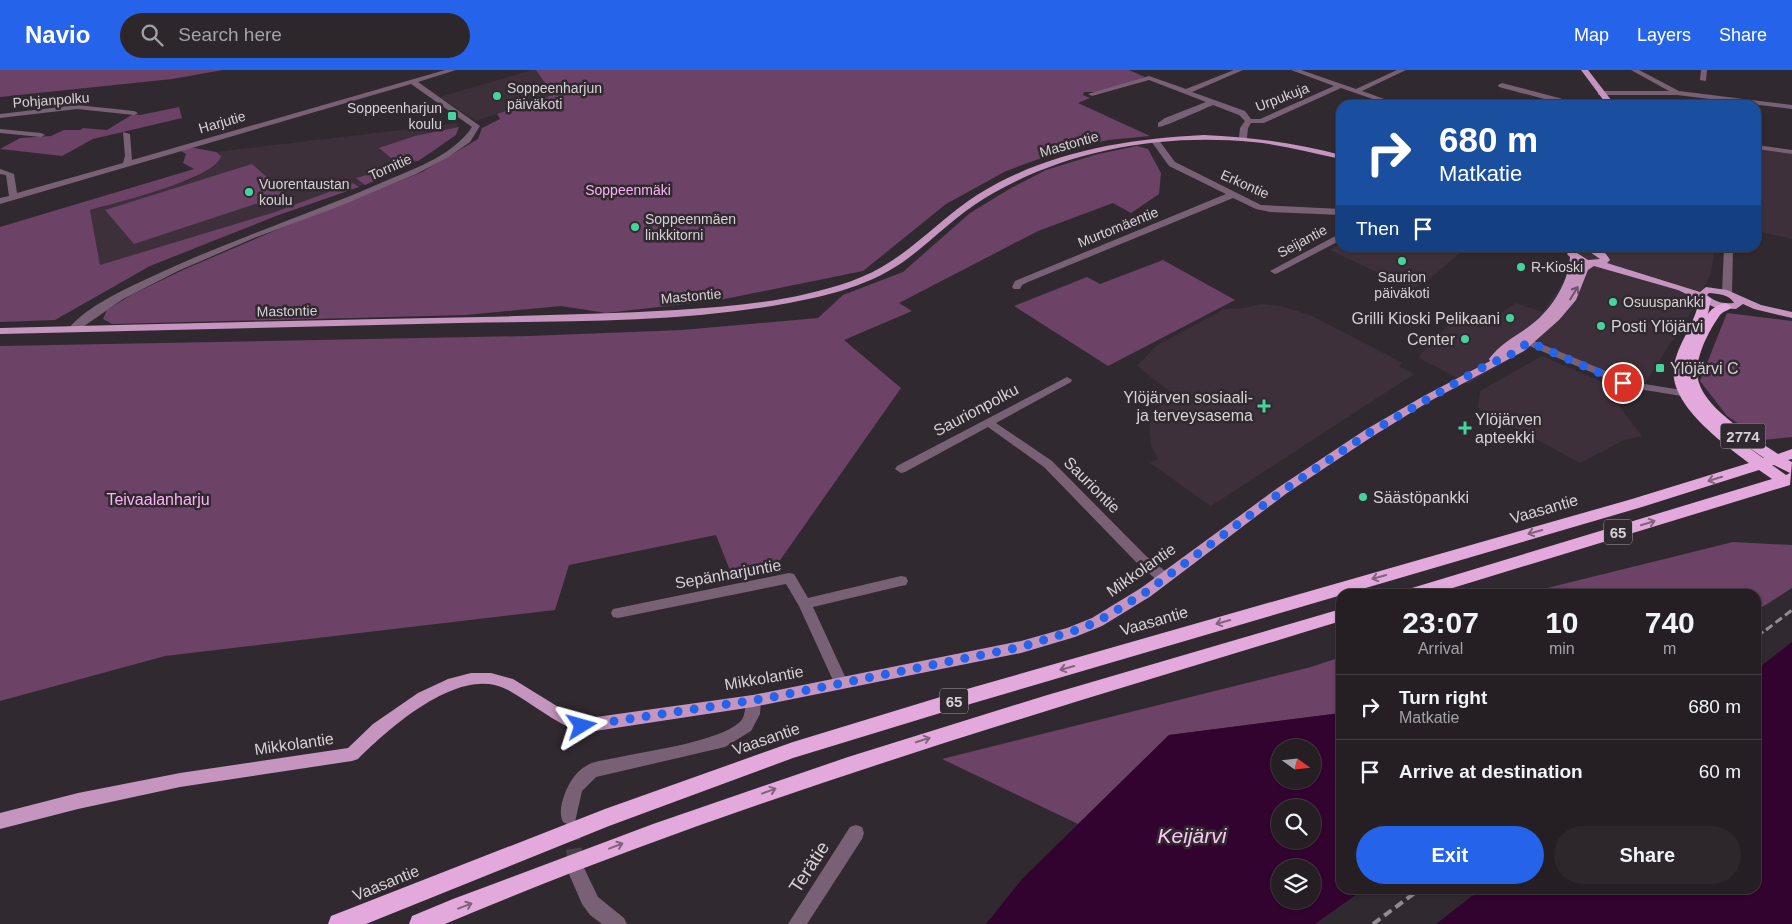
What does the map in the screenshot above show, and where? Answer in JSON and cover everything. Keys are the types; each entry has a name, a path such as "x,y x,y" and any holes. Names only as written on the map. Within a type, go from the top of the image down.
{"highway":[{"path":"1692,395 1680,379 1680,368 1698,326 1706,295"},
{"name":"2774","path":"1727,307 1718,310 1713,316 1690,367 1692,395 1769,462 1790,476"},
{"name":"Vaasantie","path":"1340,589 1637,503 1792,454"},
{"name":"65","path":"1428,589 1790,476"},
{"name":"Vaasantie","path":"339,924 606,818 793,750 970,696 1336,590"},
{"name":"65","path":"420,924 626,842 810,777 977,722 1336,616"}],"main road":[{"path":"1584,70 1607,100"},
{"name":"Mastontie","path":"0,331 618,316 722,308 802,297 855,283 886,269 975,200 1035,168 1097,149 1154,141 1243,138 1278,141 1336,155"},
{"name":"Mikkolantie","path":"0,821 78,801 148,786 352,754 378,729 423,697 453,683 471,679 491,678 508,683 568,721 582,726 753,700 1021,647 1070,633 1109,615 1164,578 1284,490 1369,433 1492,362 1504,359 1524,340 1559,299 1575,267 1576,252"},
{"path":"1583,252 1706,295 1727,307 1792,317"},
{"name":"Mikkolantie","path":"1524,340 1545,329 1572,298 1584,269 1599,257"},
{"path":"1706,295 1732,296 1758,307 1792,317"},
{"path":"1727,307 1739,304 1732,296"}],"street":[{"name":"Harjutie","path":"0,200 453,70"},
{"path":"1188,92 1240,70"},
{"path":"1294,70 1382,100"},
{"path":"1356,91 1403,70"},
{"path":"1634,70 1677,93"},
{"path":"1704,70 1704,80"},
{"path":"1092,94 1149,78 1242,114 1249,121"},
{"name":"Tornitie","path":"73,330 105,305 148,281 243,239 403,177 447,155 472,136 476,126 411,82"},
{"path":"1502,85 1557,100"},
{"name":"Urpukuja","path":"1243,138 1244,128 1249,121 1261,121 1340,86"},
{"path":"1601,93 1677,93 1734,100"},
{"path":"1161,125 1168,120 1213,102"},
{"path":"1761,103 1792,107"},
{"name":"Pohjanpolku","path":"0,116 77,107 134,112"},
{"path":"0,131 41,134"},
{"path":"126,134 129,156 127,164"},
{"name":"Erkontie","path":"1154,141 1172,164 1259,207 1270,210 1336,212"},
{"path":"1761,148 1792,152"},
{"path":"0,172 10,174 13,197"},
{"name":"Murtomäentie","path":"1017,287 1018,283 1025,280 1232,195"},
{"name":"Seijantie","path":"1275,271 1336,239"},
{"path":"1728,252 1732,296"},
{"path":"1524,340 1630,385 1692,395"},
{"name":"Saurionpolku","path":"901,469 990,423 1067,380"},
{"name":"Sauriontie","path":"990,423 1048,464 1141,559 1164,578"},
{"name":"Sepänharjuntie","path":"618,613 789,578 805,604 841,683"},
{"path":"805,604 901,581"},
{"path":"569,816 570,802 575,787 591,771 719,742 746,726 752,714 753,700"},
{"name":"Terätie","path":"797,924 856,833"},
{"path":"578,874 587,900 600,912 618,924"}],"shaded area":[{"name":"Soppeenharjun päiväkoti","path":"536,70 553,95 476,121 440,97"},
{"name":"Vuorentaustan koulu","path":"458,123 456,135 433,152 407,167 359,187 276,216 275,212 100,265 90,210 193,179 216,164 221,156 216,152"},
{"path":"1761,150 1792,154 1792,239 1761,232"},
{"name":"Saurion päiväkoti","path":"1336,247 1336,252 1461,252 1427,281 1412,289 1330,250"},
{"path":"1574,252 1714,252 1711,273 1693,309 1639,392 1531,347 1468,384 1418,357 1453,320 1480,327 1516,303 1543,312 1571,270"},
{"name":"Ylöjärven sosiaali- ja terveysasema","path":"1261,304 1280,306 1310,315 1403,363 1399,366 1414,374 1211,506 1150,463 1158,459 1151,446 1149,421 1154,412 1174,395 1137,366 1156,346 1224,309 1245,308"},
{"path":"1542,356 1600,381 1642,436 1624,440 1580,463 1478,408 1480,391"}],"green space":[{"path":"0,70 223,70 172,79 0,97"},
{"name":"Soppeenmäki","path":"536,70 1129,70 1145,77 1100,92 1084,92 1083,95 1090,98 1078,103 1150,136 1108,140 1061,151 1006,171 946,204 863,271 720,300 606,313 561,306 466,315 112,324 103,319 107,310 131,295 183,270 281,228 422,172 478,139 482,128 500,119 497,114 553,95"},
{"path":"179,107 182,118 93,139 62,156 0,149 20,138 51,136 64,130 80,130 83,128 107,130 133,114 140,115"},
{"path":"459,127 456,135 418,161 391,158 379,148 415,136"},
{"name":"Teivaalanharju","path":"1137,146 1148,149 1161,173 1159,194 1131,213 1113,203 1038,231 899,303 912,311 844,340 901,388 776,566 731,573 716,535 569,565 555,610 165,656 0,701 0,346 529,336 682,330 818,318 843,295 903,272 970,213 1011,188 1046,170 1098,154"},
{"path":"189,147 216,152 221,156 215,165 184,181 141,196 90,210 100,265 275,212 353,183 359,187 276,216 150,266 55,320 0,322 0,227 194,169 183,163 186,154 179,150"},
{"path":"252,164 286,194 134,244 105,210"},
{"path":"396,167 407,167 365,185 356,178"},
{"path":"1163,260 1235,300 1108,366 1014,306 1087,277 1100,284"},
{"path":"1727,313 1792,321 1792,437 1763,440 1727,416 1700,381"},
{"path":"1733,542 1792,545 1792,588 1761,608 1761,589 1543,589"},
{"path":"1336,659 1336,714 1169,735 1078,824 942,759 1311,667"}],"water":[{"path":"1792,642 1792,924 1436,924 1475,894 1761,894 1761,666"},
{"name":"Keijärvi","path":"1336,714 1336,894 1357,894 1315,924 986,924 1022,879 1169,735"}],"tunnel":[{"path":"570,825 577,869"}],"railway":[{"path":"1766,630 1792,610"},
{"path":"1761,633 1767,628"},
{"path":"1373,924 1413,894"}],"place":[{"name":"Soppeenharjun päiväkoti","path":"497,96"},
{"name":"Soppeenharjun koulu","path":"452,116"},
{"name":"Vuorentaustan koulu","path":"249,192"},
{"name":"Soppeenmäen linkkitorni","path":"635,227"},
{"name":"Saurion päiväkoti","path":"1402,261"},
{"name":"R-Kioski","path":"1521,267"},
{"name":"Osuuspankki","path":"1613,302"},
{"name":"Grilli Kioski Pelikaani","path":"1510,318"},
{"name":"Posti Ylöjärvi","path":"1601,326"},
{"name":"Center","path":"1465,339"},
{"name":"Ylöjärvi C","path":"1660,368"},
{"name":"Ylöjärven sosiaali- ja terveysasema","path":"1264,406"},
{"name":"Ylöjärven apteekki","path":"1465,428"},
{"name":"Säästöpankki","path":"1363,497"}],"route":[{"path":"582,726 768,698 1021,647 1083,628 1109,615 1146,592 1284,490 1378,427 1492,362 1504,359 1529,342 1623,383"}]}
